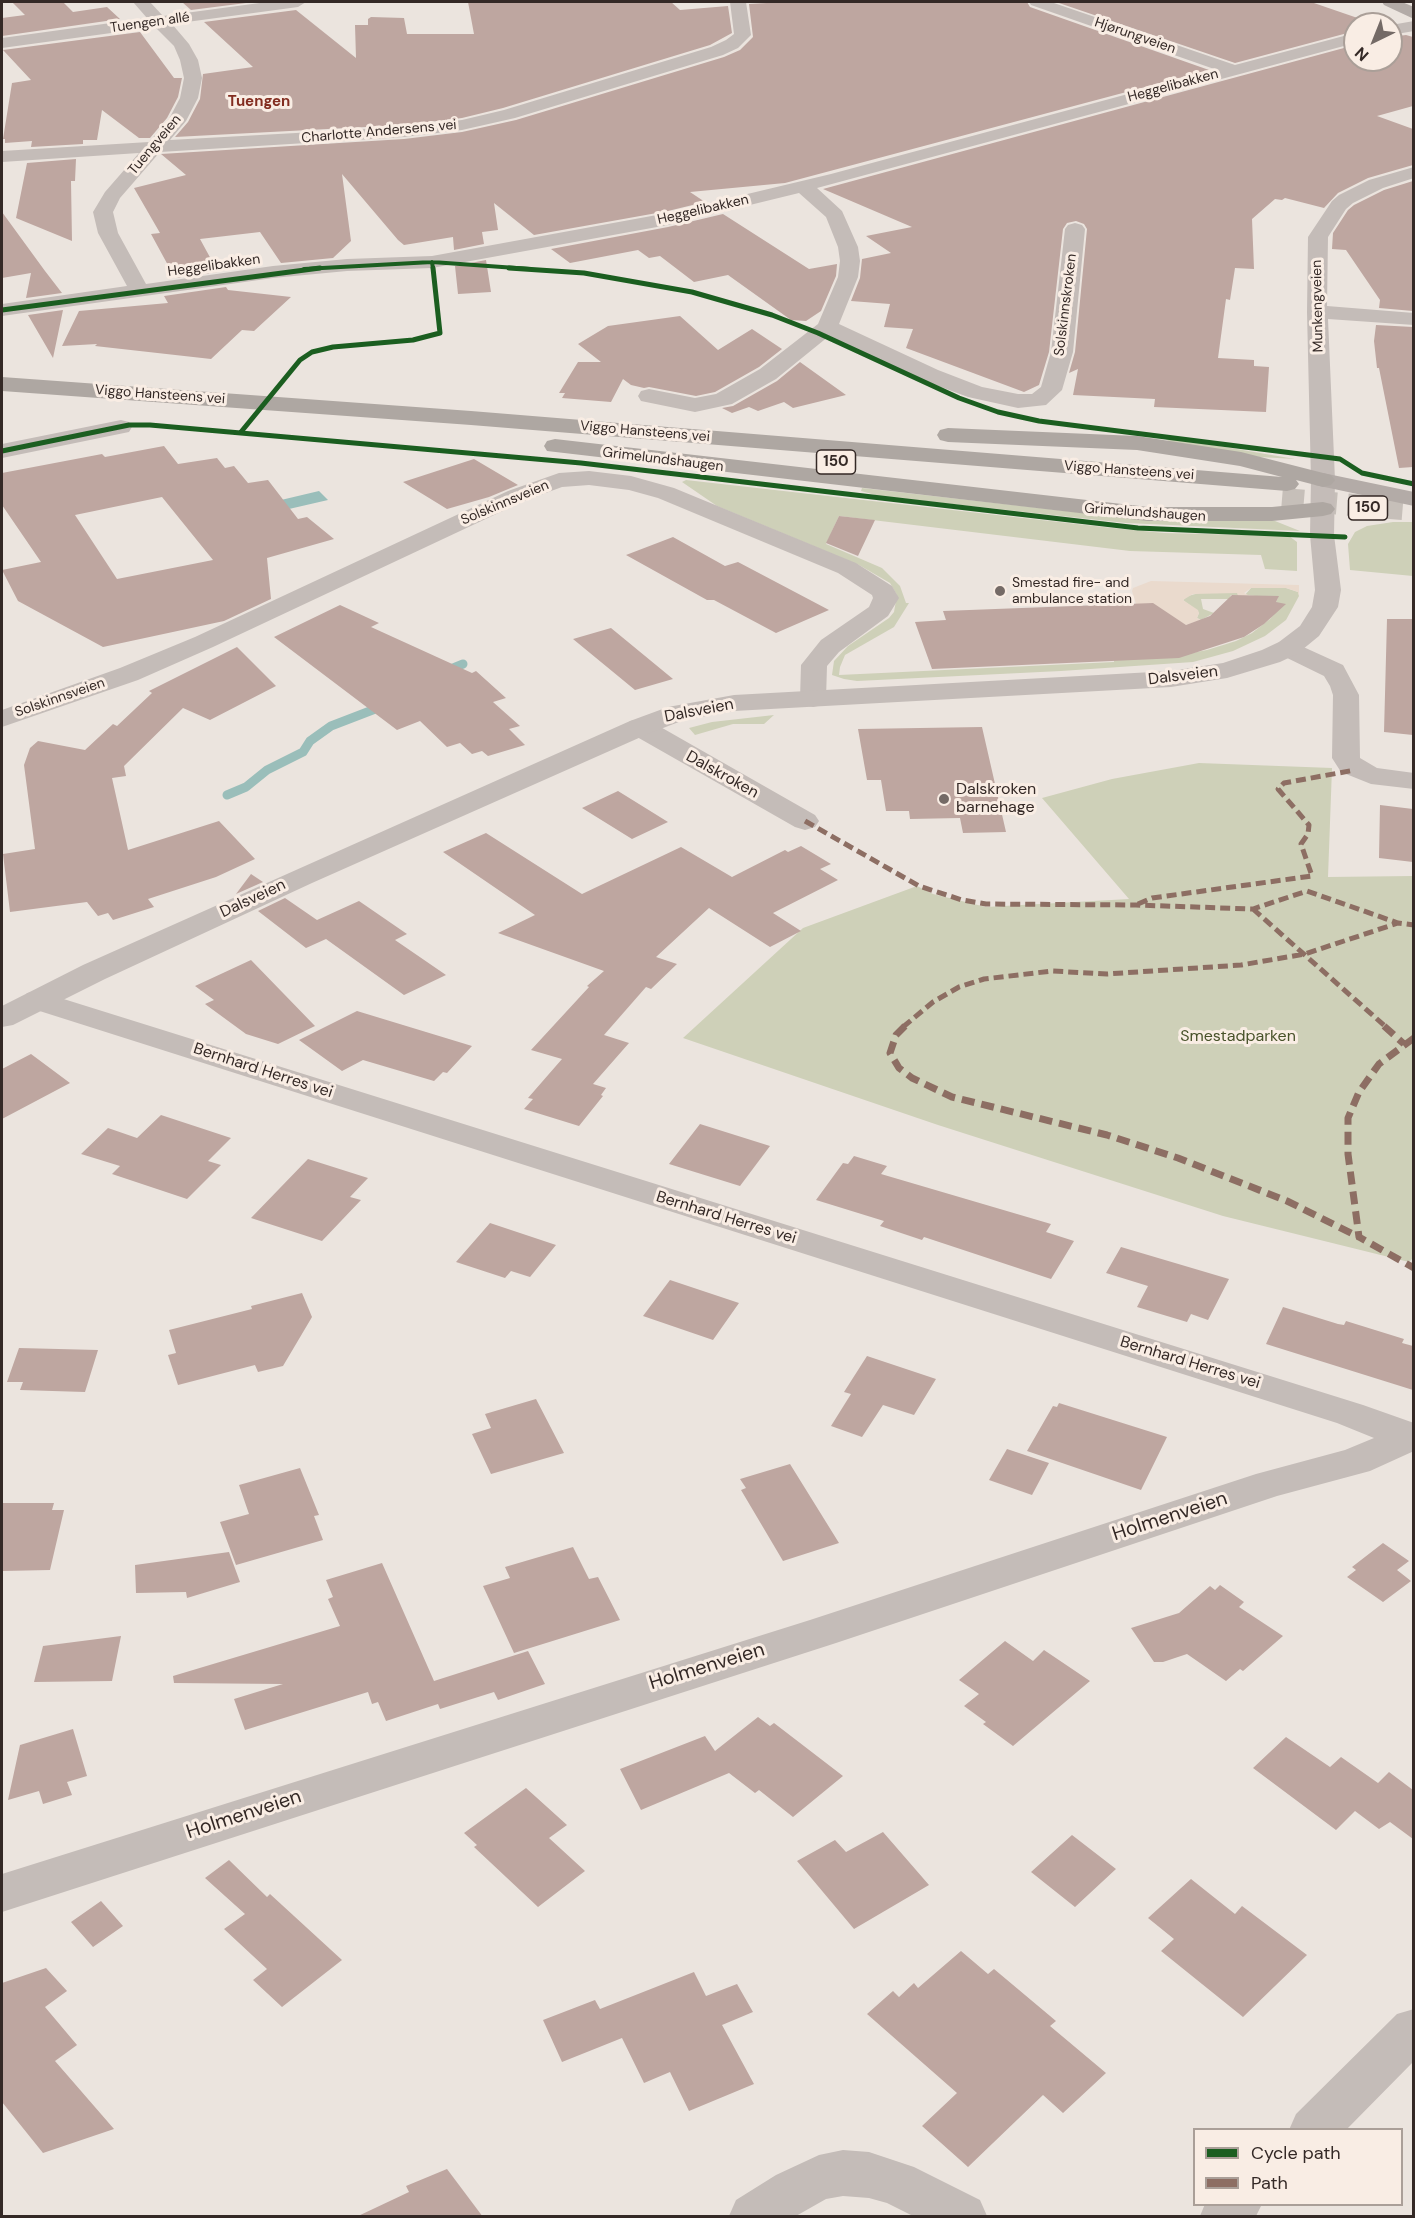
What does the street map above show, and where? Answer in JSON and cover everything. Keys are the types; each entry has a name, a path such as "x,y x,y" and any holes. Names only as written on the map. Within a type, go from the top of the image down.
{"highway":[{"name":"Viggo Hansteens vei","path":"2,384 471,418 1285,492 2,398"},
{"path":"471,418 1137,443 1241,459 1323,495"},
{"path":"390,426 1107,510 1171,514 1272,514 1323,495"}],"main road":[{"path":"1390,2 1413,14"},
{"name":"150","path":"1323,495 1413,499"},
{"name":"150","path":"1323,495 1413,508"}],"street":[{"name":"Tuengveien","path":"140,291 108,233 103,212 112,196 156,147 183,111 193,86 189,60 181,44 162,21 141,2"},
{"name":"Tuengen allé","path":"2,43 298,2"},
{"name":"Charlotte Andersens vei","path":"2,156 404,132 462,125 495,118 646,74 725,48 743,35 738,2"},
{"name":"Hjørungveien","path":"1037,2 1233,70"},
{"name":"Heggelibakken","path":"2,310 273,272 347,265 432,262 668,219 803,187 1343,41"},
{"name":"Munkengveien","path":"1323,495 1317,312 1318,237 1339,205 1364,189 1413,172"},
{"path":"649,396 695,405 724,399 768,374 827,327 848,277 850,261 848,246 835,215 803,187"},
{"name":"Solskinnskroken","path":"827,327 930,375 976,392 1011,400 1038,400 1051,390 1062,352 1075,229"},
{"path":"1317,312 1413,319"},
{"path":"2,451 121,427"},
{"name":"Solskinnsveien","path":"2,719 129,674 204,642 516,496 559,480 580,478 631,483 666,493 847,568 883,591 886,598 879,611 830,646 814,665 813,699"},
{"name":"Dalsveien","path":"2,1018 302,877 640,727 678,713 713,706 813,699 1171,680 1252,663 1288,648 1310,631 1325,607 1328,590 1322,536 1323,495"},
{"path":"1288,648 1334,672 1343,686 1346,695 1346,758 1351,766 1371,776 1413,781"},
{"name":"Dalskroken","path":"640,727 805,821"},
{"name":"Bernhard Herres vei","path":"38,1000 1350,1414 1412,1437"},
{"name":"Holmenveien","path":"2,1893 833,1628 1270,1484 1356,1461 1412,1437"},
{"path":"1314,2128 1413,2029"},
{"path":"754,2217 793,2191 819,2178 843,2173 869,2175 897,2183 962,2217"},
{"path":"1225,2217 1236,2206"}],"green space":[{"path":"1164,438 1295,459 1259,457 1173,444"},
{"path":"686,480 1164,533 1289,536 1297,542 1297,571 1265,569 1261,555 1130,551 839,516 826,544 882,568 900,586 906,603 909,603 894,627 845,655 839,675 1114,662 1114,660 1159,657 1176,658 1176,656 1236,641 1252,633 1270,619 1278,609 1276,602 1278,598 1245,595 1251,588 1286,588 1298,592 1299,596 1286,620 1265,636 1233,651 1193,662 857,681 844,679 832,675 834,661 848,646 889,618 894,612 897,595 890,583 859,565 717,506 682,482"},
{"path":"862,488 1147,520 1275,521 1300,531 1126,523 879,496 861,491"},
{"path":"1413,522 1413,576 1350,570 1348,544 1355,532 1367,526"},
{"path":"1203,592 1238,593 1238,596 1231,595 1229,599 1201,599 1203,609 1214,613 1201,620 1197,618 1199,613 1183,600 1188,596"},
{"path":"774,715 764,724 733,724 695,735 689,728 712,722"},
{"name":"Smestadparken","path":"1199,763 1332,768 1328,877 1413,876 1413,1258 1409,1262 1223,1216 938,1125 683,1038 803,928 917,886 933,894 986,907 1129,899 1042,798 1112,779"}],"shaded area":[{"path":"1151,581 1299,585 1299,596 1298,592 1286,588 1251,588 1244,593 1252,597 1238,596 1237,593 1193,594 1183,600 1198,610 1197,618 1201,620 1186,625 1136,604 1133,588"}],"water":[{"path":"319,491 328,500 289,509 281,500"}],"building":[{"path":"12,2 63,2 73,12 107,7 120,19 2,36 2,18 25,15"},
{"path":"182,2 254,2 191,10"},
{"path":"468,2 671,2 680,10 728,6 732,33 710,45 503,108 462,118 404,125 175,137 188,122 200,99 203,74 253,67 204,22 296,10 356,58 355,25 368,25 368,19 371,17 404,18 407,34 474,34"},
{"path":"1027,2 1030,7 1209,70 785,183 690,192 705,202 668,211 534,235 494,203 498,230 482,232 484,244 454,250 453,237 404,245 342,174 351,241 333,258 281,263 260,232 200,239 218,272 175,278 151,234 160,233 134,188 186,175 161,154 404,139 462,132 516,120 724,57 740,50 753,37 749,4"},
{"path":"1056,2 1311,2 1343,13 1343,34 1235,63"},
{"path":"140,32 174,78 182,78 178,97 167,118 150,138 139,138 102,110 97,140 83,140 83,144 31,147 32,141 5,143 3,139 12,83 31,80 3,50"},
{"path":"1403,35 1413,37 1413,106 1377,116 1413,129 1413,165 1368,178 1338,193 1324,208 1285,198 1275,199 1252,219 1254,269 1235,268 1230,300 1226,299 1218,358 1254,360 1254,366 1269,367 1266,412 1154,407 1155,399 1073,395 1078,369 1069,373 1075,352 1087,229 1084,224 1076,221 1067,223 1063,229 1049,352 1039,385 1024,392 906,348 913,329 884,327 890,304 851,301 860,278 862,259 891,253 866,236 912,227 823,189 1343,48 1343,72 1403,72"},
{"path":"76,159 75,181 71,181 72,241 16,218 27,163"},
{"path":"1413,181 1413,311 1379,308 1380,300 1346,250 1332,249 1333,233 1348,210 1354,205 1384,190"},
{"path":"2,212 62,293 26,298 31,273 2,278"},
{"path":"723,214 809,269 837,264 836,276 821,311 806,321 791,320 728,275 694,282 660,256 649,258 638,250 570,263 551,249 668,227"},
{"path":"486,260 491,292 458,294 455,266"},
{"path":"226,287 228,290 291,297 254,331 242,330 211,359 95,346 97,344 62,346 79,311 168,303 164,296"},
{"path":"63,310 53,358 28,315"},
{"path":"680,316 718,350 752,329 782,349 759,367 715,392 696,396 631,385 623,379 611,402 562,398 565,393 559,393 578,362 601,362 578,344 608,326"},
{"path":"1376,325 1413,327 1413,467 1399,468 1379,368 1377,368 1374,341"},
{"path":"800,362 846,395 793,408 784,402 758,411 749,407 732,413 722,408 733,406 777,381"},
{"path":"164,446 178,464 217,458 225,468 234,466 248,483 268,480 298,519 307,517 334,539 267,558 271,599 224,621 103,647 18,601 2,570 41,562 2,505 2,473 102,454 105,457","holes":["162,497 213,560 117,579 75,515"]},
{"path":"474,459 518,485 489,497 447,509 403,482"},
{"path":"839,516 875,520 858,556 826,543"},
{"path":"673,537 725,566 738,562 829,610 776,633 714,600 707,600 626,555"},
{"path":"1232,595 1279,596 1276,602 1286,604 1264,624 1244,637 1179,658 932,669 915,622 946,620 943,611 1153,603 1186,625 1210,616"},
{"path":"340,605 379,623 371,627 472,673 476,671 506,698 493,702 520,726 509,729 525,745 488,756 482,751 472,754 460,743 447,747 420,721 397,730 274,637"},
{"path":"1387,619 1413,619 1413,735 1384,732"},
{"path":"611,628 673,679 635,690 573,639"},
{"path":"237,647 276,686 210,720 183,708 124,766 126,776 112,778 128,850 219,821 255,859 216,877 148,899 154,907 113,920 108,913 98,916 87,902 10,912 3,854 35,849 24,765 30,748 38,741 85,750 113,724 117,726 152,693 149,691"},
{"path":"982,727 1006,832 963,833 960,818 910,819 909,811 886,811 881,780 867,780 858,729"},
{"path":"618,791 668,822 632,839 582,808"},
{"path":"1380,805 1413,809 1413,862 1379,858"},
{"path":"486,833 582,894 681,847 732,877 785,850 788,852 801,846 831,864 820,869 838,880 773,913 801,931 770,947 709,908 656,957 677,964 651,989 646,987 604,1035 629,1043 593,1084 606,1088 601,1095 603,1096 579,1126 524,1109 533,1099 528,1098 562,1059 531,1050 589,987 587,986 604,971 498,933 535,915 443,852"},
{"path":"251,874 263,882 236,894"},
{"path":"285,898 317,920 359,901 407,934 395,940 446,975 404,995 326,939 306,948 258,911"},
{"path":"251,960 315,1026 278,1044 246,1034 205,1004 214,1000 195,986"},
{"path":"357,1011 472,1046 447,1073 443,1072 434,1081 363,1060 342,1071 299,1040"},
{"path":"31,1054 70,1083 2,1119 2,1069"},
{"path":"161,1115 231,1138 208,1161 221,1165 187,1199 112,1174 120,1166 81,1154 108,1128 137,1138"},
{"path":"700,1124 770,1146 740,1186 669,1164"},
{"path":"854,1156 887,1166 881,1174 1051,1224 1046,1232 1074,1241 1051,1279 924,1237 922,1240 880,1226 884,1221 816,1200 843,1163 848,1164"},
{"path":"308,1159 368,1178 350,1197 361,1200 322,1241 251,1218"},
{"path":"490,1223 556,1245 530,1277 511,1271 505,1278 456,1262"},
{"path":"1121,1247 1229,1279 1208,1320 1191,1314 1187,1322 1137,1307 1148,1286 1106,1273"},
{"path":"670,1280 739,1303 713,1340 643,1316"},
{"path":"302,1293 312,1317 283,1366 258,1372 255,1365 178,1385 168,1355 176,1353 169,1330 252,1309 251,1306"},
{"path":"1283,1307 1338,1324 1344,1325 1346,1321 1404,1339 1402,1343 1413,1346 1413,1390 1266,1344"},
{"path":"19,1348 98,1350 85,1392 20,1390 23,1382 7,1382"},
{"path":"867,1356 936,1379 914,1415 883,1405 862,1437 831,1426 851,1394 844,1392"},
{"path":"536,1399 564,1453 491,1474 472,1434 491,1428 485,1414"},
{"path":"1059,1403 1167,1437 1141,1490 1027,1451 1053,1406 1057,1407"},
{"path":"1007,1449 1049,1463 1032,1495 989,1480"},
{"path":"790,1464 839,1543 783,1561 741,1490 746,1488 740,1479"},
{"path":"300,1468 319,1515 314,1516 323,1540 236,1565 220,1522 249,1514 239,1485"},
{"path":"2,1503 54,1503 52,1510 64,1510 50,1570 2,1571"},
{"path":"1383,1543 1409,1561 1397,1570 1411,1581 1383,1602 1347,1577 1356,1570 1352,1567"},
{"path":"573,1547 589,1579 598,1577 620,1620 514,1653 483,1586 510,1578 505,1567"},
{"path":"229,1552 240,1582 187,1598 186,1592 136,1593 135,1565"},
{"path":"382,1563 434,1681 528,1651 545,1684 498,1700 494,1692 440,1709 438,1704 386,1721 378,1702 372,1704 368,1692 245,1730 234,1699 283,1684 174,1683 173,1676 340,1626 328,1599 333,1597 326,1580"},
{"path":"1220,1585 1244,1602 1239,1607 1283,1636 1243,1671 1240,1669 1226,1681 1187,1654 1163,1662 1154,1662 1131,1628 1179,1613 1210,1586 1215,1590"},
{"path":"121,1636 112,1681 34,1682 43,1646"},
{"path":"1005,1641 1033,1661 1044,1650 1090,1681 1013,1746 983,1724 986,1722 964,1706 979,1694 959,1680"},
{"path":"758,1717 770,1726 774,1723 843,1776 793,1817 759,1790 755,1793 729,1773 641,1810 620,1769 705,1736 715,1751"},
{"path":"73,1729 87,1776 67,1782 72,1795 43,1804 39,1791 8,1800 20,1745"},
{"path":"1286,1737 1330,1767 1341,1757 1378,1783 1389,1772 1413,1790 1413,1839 1390,1822 1379,1829 1355,1811 1336,1830 1253,1768"},
{"path":"526,1788 567,1825 549,1838 585,1871 538,1907 474,1847 477,1845 464,1833"},
{"path":"883,1832 929,1885 854,1929 797,1861 835,1840 846,1852"},
{"path":"1072,1835 1116,1869 1075,1907 1031,1872"},
{"path":"229,1860 267,1897 270,1894 342,1960 282,2007 253,1980 267,1969 224,1929 245,1914 205,1878"},
{"path":"1191,1879 1235,1914 1242,1906 1307,1955 1243,2017 1161,1951 1174,1939 1148,1918"},
{"path":"101,1901 123,1926 93,1947 71,1922"},
{"path":"961,1951 988,1974 994,1969 1056,2021 1050,2026 1106,2073 1063,2113 1043,2095 968,2167 922,2126 957,2093 867,2014 893,1991 899,1997 914,1983 918,1988"},
{"path":"46,1968 67,1991 45,2007 77,2045 55,2061 114,2129 43,2153 2,2102 2,1983"},
{"path":"694,1972 706,1996 737,1984 753,2012 722,2025 754,2084 689,2111 670,2072 644,2083 622,2038 562,2062 543,2020 595,2000 600,2009"},
{"path":"447,2169 483,2217 356,2217 409,2192 406,2186"}],"waterway":[{"path":"446,671 463,664"},
{"path":"227,795 246,787 267,770 303,752 310,741 331,726 383,706"}],"tunnel":[{"path":"1282,499 1414,510"}],"marked path":[{"path":"1138,904 1152,898 1312,876 1301,844 1308,834 1309,825 1278,789 1284,783 1355,770"},
{"path":"805,821 919,886 962,900 986,904 1136,905 1253,909 1307,891 1398,923 1414,925"},
{"path":"1253,909 1404,1044"},
{"path":"1359,1237 1287,1201 1178,1158 1107,1135 952,1097 912,1078 899,1068 890,1053 896,1035 911,1019 933,1002 959,987 984,979 1052,971 1107,974 1241,965 1305,954 1398,923"},
{"path":"1414,1038 1379,1064 1359,1092 1348,1118 1348,1154 1359,1237 1414,1268"}],"cycle path":[{"path":"2,310 273,272 347,265 432,262 584,273 692,292 772,315 818,333 959,398 998,412 1039,421 1340,459 1362,473 1414,484"},
{"path":"241,432 300,360 312,352 333,347 413,340 440,333 432,262"},
{"name":"Grimelundshaugen","path":"2,451 129,425 150,425 581,463 1138,528 1345,537"}],"place":[{"name":"Smestad fire- and ambulance station","path":"1000,591"},
{"name":"Dalskroken barnehage","path":"944,799"}],"district":[{"name":"Tuengen","path":"259,102"}]}
